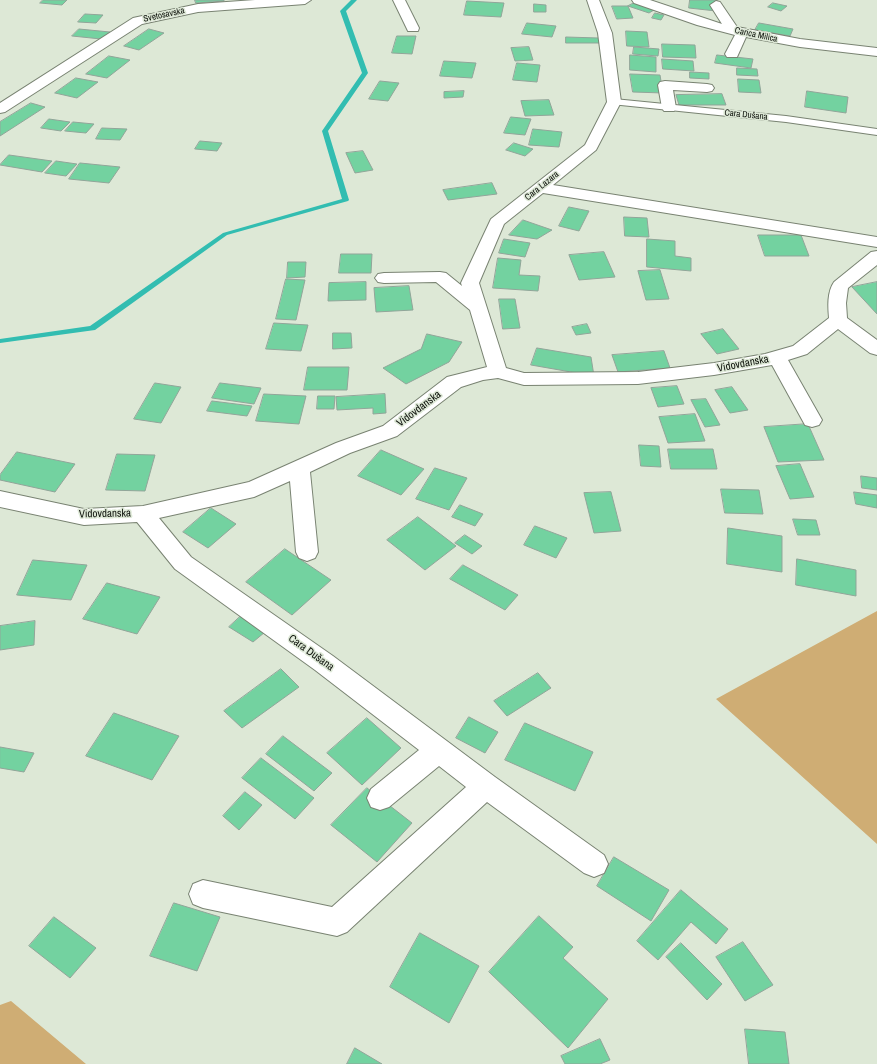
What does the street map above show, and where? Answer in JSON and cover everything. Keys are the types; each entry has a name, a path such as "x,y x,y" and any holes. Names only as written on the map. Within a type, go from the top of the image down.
{"street":[{"name":"Svetosavska","path":"0,109 138,21 198,8 305,0"},
{"path":"399,0 413,28"},
{"path":"593,0 605,33 614,102"},
{"name":"Carica Milica","path":"638,0 697,21 738,32 806,45 877,52"},
{"path":"716,5 738,32 732,54"},
{"path":"669,108 665,85 707,88"},
{"name":"Cara Lazara","path":"498,372 470,283 497,222 591,146 614,102"},
{"path":"539,188 877,242"},
{"path":"877,256 840,286 837,303 838,320 877,349"},
{"path":"384,278 440,278 478,308"},
{"name":"Vidovdanska","path":"0,499 84,517 143,514 254,490 344,448 390,431 454,382 483,374 498,372 524,379 638,378 714,369 777,357 800,350 838,320"},
{"path":"777,357 812,420"},
{"path":"299,470 307,552"},
{"name":"Cara Dušana","path":"143,514 183,563 324,662 486,786 594,864"},
{"path":"380,798 439,750"},
{"path":"203,894 337,922 486,786"}],"lane":[{"name":"Cara Dušana","path":"614,102 786,119 877,132"}],"shaded area":[{"path":"877,611 877,844 716,699"},
{"path":"11,1001 86,1064 0,1064 0,1005"}],"building":[{"path":"43,0 67,0 62,5 40,3"},
{"path":"195,0 224,0 224,1 196,3"},
{"path":"690,0 717,0 716,11 689,8"},
{"path":"467,1 504,3 501,17 464,15"},
{"path":"634,3 654,10 649,13 628,6"},
{"path":"773,3 787,6 781,11 768,7"},
{"path":"534,4 546,5 546,12 534,12"},
{"path":"612,6 628,6 633,18 617,19"},
{"path":"655,13 664,15 661,20 652,18"},
{"path":"85,14 103,15 96,23 78,22"},
{"path":"527,23 556,26 552,37 522,34"},
{"path":"759,23 793,29 790,36 755,30"},
{"path":"79,29 110,32 101,39 72,36"},
{"path":"149,29 164,33 139,50 124,46"},
{"path":"626,31 647,32 649,47 627,46"},
{"path":"397,36 416,36 412,54 392,53"},
{"path":"566,37 599,38 600,43 566,43"},
{"path":"662,44 695,45 696,58 663,57"},
{"path":"529,47 533,60 515,61 511,48"},
{"path":"634,47 659,49 658,56 633,54"},
{"path":"630,55 656,57 656,72 630,70"},
{"path":"717,55 753,59 751,68 715,63"},
{"path":"109,56 130,60 107,78 86,74"},
{"path":"662,59 693,61 694,71 663,69"},
{"path":"444,61 476,63 472,78 440,76"},
{"path":"517,63 540,65 537,82 513,80"},
{"path":"737,68 757,69 758,76 737,75"},
{"path":"690,72 709,73 709,79 690,78"},
{"path":"630,74 660,75 663,93 633,92"},
{"path":"76,78 98,82 77,98 55,93"},
{"path":"738,79 759,80 761,93 739,92"},
{"path":"380,81 399,83 388,101 369,99"},
{"path":"464,91 463,97 444,98 444,92"},
{"path":"807,91 848,97 846,113 805,107"},
{"path":"722,94 726,105 679,105 676,95"},
{"path":"549,100 554,115 525,116 521,101"},
{"path":"31,103 45,107 0,136 0,122"},
{"path":"511,117 531,119 525,135 504,133"},
{"path":"49,119 70,122 61,131 41,128"},
{"path":"73,122 94,124 86,133 65,131"},
{"path":"102,128 127,129 120,140 96,139"},
{"path":"533,129 562,132 559,147 529,145"},
{"path":"200,141 222,143 217,151 195,149"},
{"path":"514,143 533,149 525,156 506,150"},
{"path":"363,151 373,170 355,173 346,153"},
{"path":"9,155 52,161 42,172 0,165"},
{"path":"56,161 77,164 66,176 45,173"},
{"path":"80,163 120,167 109,183 69,179"},
{"path":"492,183 497,194 448,200 443,190"},
{"path":"569,207 589,211 579,231 559,226"},
{"path":"624,217 647,218 649,237 625,236"},
{"path":"523,220 552,230 537,239 509,235"},
{"path":"758,235 801,235 809,256 765,256"},
{"path":"504,239 530,243 525,257 499,253"},
{"path":"647,239 675,241 675,256 691,258 691,271 647,267"},
{"path":"604,252 615,277 579,280 569,255"},
{"path":"341,254 372,254 371,273 339,273"},
{"path":"498,258 521,260 519,275 540,276 538,291 493,288"},
{"path":"288,262 306,262 305,277 287,278"},
{"path":"660,270 669,299 646,300 638,271"},
{"path":"286,279 305,280 296,320 276,319"},
{"path":"366,282 366,300 328,301 329,283"},
{"path":"877,282 877,314 852,287"},
{"path":"409,286 413,310 376,312 374,288"},
{"path":"499,299 515,299 520,328 503,329"},
{"path":"274,323 308,325 301,351 266,349"},
{"path":"587,324 591,333 576,335 572,327"},
{"path":"723,329 739,349 717,354 701,334"},
{"path":"333,333 351,333 352,348 333,349"},
{"path":"427,334 462,342 449,362 406,384 383,368 421,349"},
{"path":"537,348 591,357 594,376 531,365"},
{"path":"664,351 670,368 618,372 612,355"},
{"path":"308,367 349,367 347,390 304,390"},
{"path":"155,383 181,387 161,423 134,419"},
{"path":"220,383 261,388 254,404 212,398"},
{"path":"677,386 684,404 658,407 651,388"},
{"path":"732,387 748,410 730,413 715,390"},
{"path":"264,394 306,396 299,424 256,421"},
{"path":"385,394 386,413 373,414 373,408 337,410 336,397"},
{"path":"318,396 335,396 334,409 317,409"},
{"path":"706,399 720,425 705,427 691,400"},
{"path":"212,401 252,406 247,416 207,411"},
{"path":"695,414 705,441 668,443 659,417"},
{"path":"808,424 824,460 778,462 764,427"},
{"path":"639,445 659,446 661,467 641,466"},
{"path":"668,449 713,449 717,469 671,469"},
{"path":"381,450 424,469 401,495 358,476"},
{"path":"17,452 75,464 55,492 0,480 0,475"},
{"path":"117,454 155,455 145,491 106,490"},
{"path":"800,464 814,497 790,499 776,466"},
{"path":"435,468 467,478 449,510 416,499"},
{"path":"861,476 877,478 877,490 862,488"},
{"path":"721,489 759,490 763,514 725,513"},
{"path":"611,492 621,531 594,533 584,493"},
{"path":"854,492 877,495 877,508 856,504"},
{"path":"460,505 483,514 475,526 452,517"},
{"path":"211,508 236,524 208,548 183,532"},
{"path":"418,517 456,546 425,570 387,540"},
{"path":"793,519 816,520 820,535 798,535"},
{"path":"535,526 567,538 556,558 524,545"},
{"path":"728,528 782,536 782,572 727,564"},
{"path":"465,535 482,546 472,554 455,543"},
{"path":"285,549 331,580 292,615 246,582"},
{"path":"797,559 856,570 856,596 796,585"},
{"path":"33,560 87,565 71,600 17,595"},
{"path":"463,565 518,595 505,610 450,579"},
{"path":"107,583 160,597 137,634 83,619"},
{"path":"242,615 265,632 253,642 229,627"},
{"path":"35,621 34,645 0,650 0,626"},
{"path":"281,669 299,687 242,728 224,711"},
{"path":"538,673 551,688 507,716 494,701"},
{"path":"114,713 179,736 152,780 86,756"},
{"path":"469,717 498,732 485,753 456,738"},
{"path":"367,718 401,748 362,785 327,753"},
{"path":"525,723 593,752 575,791 505,760"},
{"path":"283,736 332,773 314,791 266,754"},
{"path":"0,747 34,753 24,772 0,768"},
{"path":"261,758 314,798 295,819 242,778"},
{"path":"367,788 412,823 377,862 331,825"},
{"path":"245,792 262,805 239,830 223,816"},
{"path":"614,857 669,890 651,921 597,886"},
{"path":"681,890 728,929 716,944 691,922 658,960 637,941"},
{"path":"174,903 220,917 197,971 150,956"},
{"path":"539,916 573,947 563,958 608,999 568,1048 489,972"},
{"path":"54,917 96,948 70,978 29,946"},
{"path":"420,933 479,966 449,1023 390,987"},
{"path":"743,942 773,985 745,1001 716,957"},
{"path":"681,943 722,984 707,1000 666,957"},
{"path":"745,1029 785,1032 789,1064 749,1064"},
{"path":"600,1039 610,1060 600,1064 565,1064 561,1056"},
{"path":"355,1048 382,1064 347,1064"}],"waterway":[{"path":"0,341 92,328 225,234 346,200 325,131 365,73 343,11 354,0"}]}
